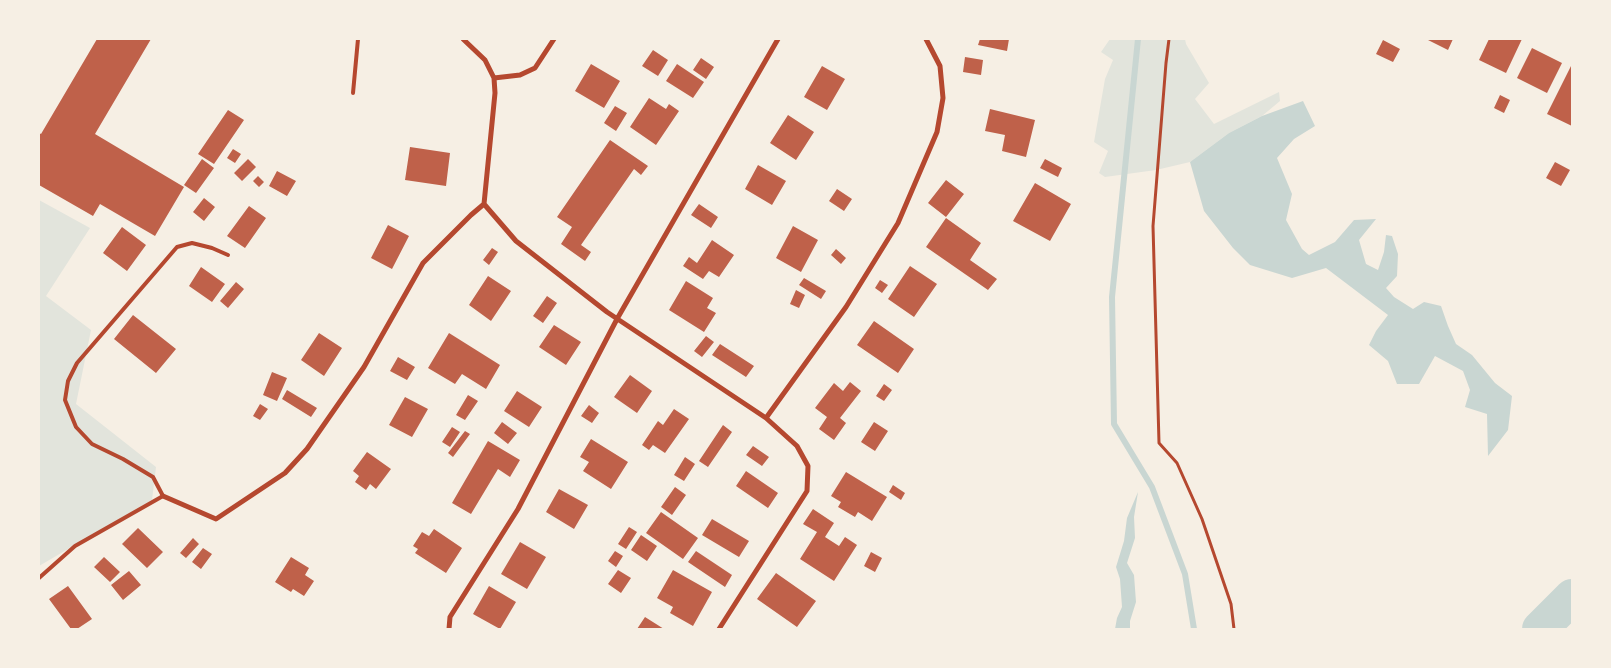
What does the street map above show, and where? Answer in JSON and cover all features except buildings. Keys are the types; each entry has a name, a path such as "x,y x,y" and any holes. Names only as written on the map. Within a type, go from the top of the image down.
{"street":[{"path":"163,496 216,519 285,473 307,449 364,367 423,263 484,204 495,93 494,78 485,60 463,39"},
{"path":"494,78 520,75 535,68 554,39"},
{"path":"449,629 450,617 518,508 618,319 778,39"},
{"path":"766,418 851,299 898,223 923,168 937,132 943,98 940,66 926,39"},
{"path":"484,204 516,241 618,319 766,418 798,446 808,466 807,491 719,629"}],"lane":[{"path":"352,93 358,39"},
{"path":"39,578 75,546 163,496 153,477 123,459 92,444 76,427 65,400 68,381 77,363 176,247 192,243 212,248 228,255"}],"path":[{"path":"1170,39 1164,80 1152,226 1159,443 1177,463 1202,519 1231,604 1234,629"}],"shaded area":[{"path":"1110,39 1185,39 1186,44 1209,83 1195,99 1214,124 1279,92 1280,101 1262,116 1229,133 1190,162 1156,170 1105,177 1099,173 1108,151 1094,142 1105,79 1113,60 1101,52"},
{"path":"1303,101 1315,126 1294,139 1277,158 1292,194 1286,220 1302,249 1309,255 1335,242 1354,220 1376,219 1359,240 1366,264 1378,270 1384,252 1386,235 1392,236 1398,254 1397,276 1386,288 1394,297 1413,309 1424,302 1441,306 1456,344 1472,355 1495,383 1512,396 1508,430 1488,456 1487,414 1465,407 1470,390 1463,371 1435,356 1419,384 1397,384 1388,361 1369,345 1376,331 1388,315 1326,268 1292,278 1250,265 1233,248 1204,211 1190,162 1229,133 1262,116"},
{"path":"39,200 90,228 46,296 91,330 76,404 156,467 152,500 39,566"},
{"path":"1138,492 1134,517 1135,538 1127,563 1134,575 1136,602 1130,621 1130,629 1115,629 1122,607 1120,579 1116,567 1124,541 1127,518"}],"waterway":[{"path":"1138,39 1112,297 1114,424 1152,487 1185,574 1194,629"},
{"path":"1540,629 1572,597"}]}
